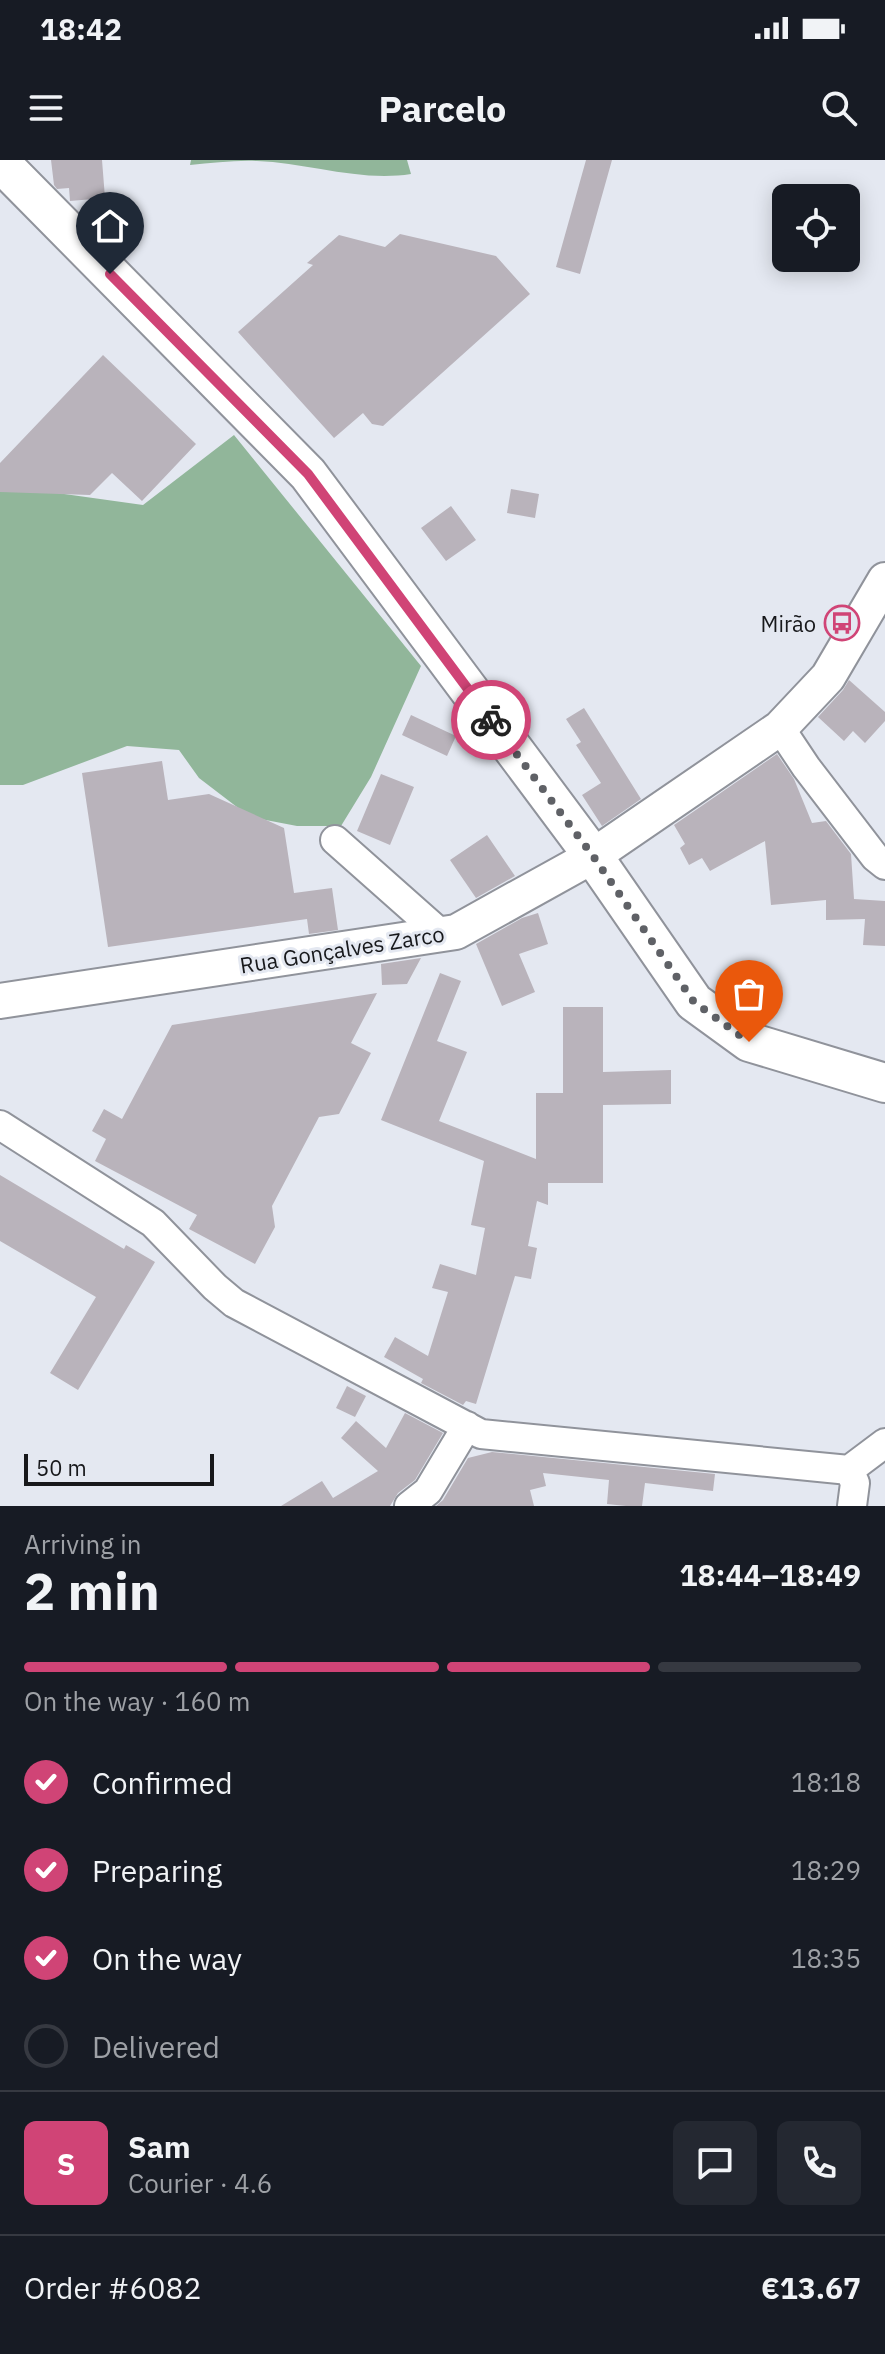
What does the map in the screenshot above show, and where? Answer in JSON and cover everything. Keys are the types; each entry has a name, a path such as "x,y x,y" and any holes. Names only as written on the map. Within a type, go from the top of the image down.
{"main road":[{"path":"0,162 308,474 593,856 694,1002 749,1042 885,1083"}],"street":[{"name":"Rua Gonçalves Zarco","path":"0,1001 456,932 593,856 780,728 828,677 885,580"},
{"path":"780,728 806,767 875,857 885,865"},
{"path":"335,840 441,934"},
{"path":"0,1125 153,1223 234,1303 481,1434 849,1470 885,1443"},
{"path":"409,1506 428,1491 467,1426"},
{"path":"849,1470 855,1483 852,1506"}],"green space":[{"path":"191,160 407,160 411,174 373,176 257,161 190,165"},
{"path":"234,435 421,666 371,777 341,826 297,826 250,817 199,778 179,750 127,746 23,785 0,785 0,485 143,505"}],"building":[{"path":"51,160 102,160 105,198 70,201 69,188 57,189 54,185"},
{"path":"586,160 612,160 580,274 556,267"},
{"path":"400,234 496,256 530,294 383,426 372,424 363,413 334,438 238,332 313,265 307,263 339,235 385,247"},
{"path":"103,355 196,444 142,501 112,473 90,495 0,492 0,463"},
{"path":"511,489 539,494 535,518 507,513"},
{"path":"451,506 476,540 446,561 421,528"},
{"path":"849,680 885,712 885,721 865,743 853,731 844,741 818,717"},
{"path":"584,708 641,799 602,826 582,795 601,783 576,745 581,742 566,719"},
{"path":"411,715 456,736 447,756 402,735"},
{"path":"777,754 794,779 812,823 826,821 851,854 854,899 885,901 885,946 863,945 865,919 826,920 826,900 771,905 765,841 710,871 702,858 689,865 680,848 685,844 674,825"},
{"path":"162,761 168,800 209,794 284,828 294,893 332,888 338,930 309,934 307,919 108,947 82,773"},
{"path":"381,774 414,787 390,845 357,831"},
{"path":"487,835 515,876 476,898 450,860"},
{"path":"538,913 548,944 519,954 535,992 502,1006 476,944 522,918"},
{"path":"421,958 407,984 382,985 381,964"},
{"path":"440,973 461,981 437,1041 467,1052 439,1121 536,1159 536,1093 563,1093 563,1007 603,1007 603,1072 671,1070 671,1104 603,1105 603,1183 548,1183 548,1205 537,1201 528,1246 537,1248 531,1279 515,1276 476,1404 466,1401 463,1405 421,1383 423,1379 384,1357 395,1337 428,1356 448,1292 432,1288 440,1264 476,1275 485,1228 471,1225 484,1161 381,1120"},
{"path":"377,993 351,1043 371,1053 339,1114 319,1117 272,1206 275,1227 255,1264 189,1229 197,1215 95,1161 106,1139 92,1131 104,1109 122,1119 172,1025"},
{"path":"0,1175 124,1249 126,1245 155,1262 78,1390 50,1373 96,1297 0,1241"},
{"path":"347,1386 366,1396 355,1417 336,1408"},
{"path":"405,1413 443,1433 415,1480 398,1493 390,1506 281,1506 322,1481 333,1498 378,1471 341,1438 356,1421 386,1448"},
{"path":"492,1452 715,1474 713,1491 645,1483 642,1506 607,1504 609,1480 543,1473 546,1486 530,1490 534,1506 436,1506 443,1500 468,1458"}],"way so far":[{"path":"491,720 593,856 694,1002 749,1042"}],"place":[{"name":"Mirão","path":"842,623"}],"route":[{"path":"110,274 308,474 491,720"}]}
